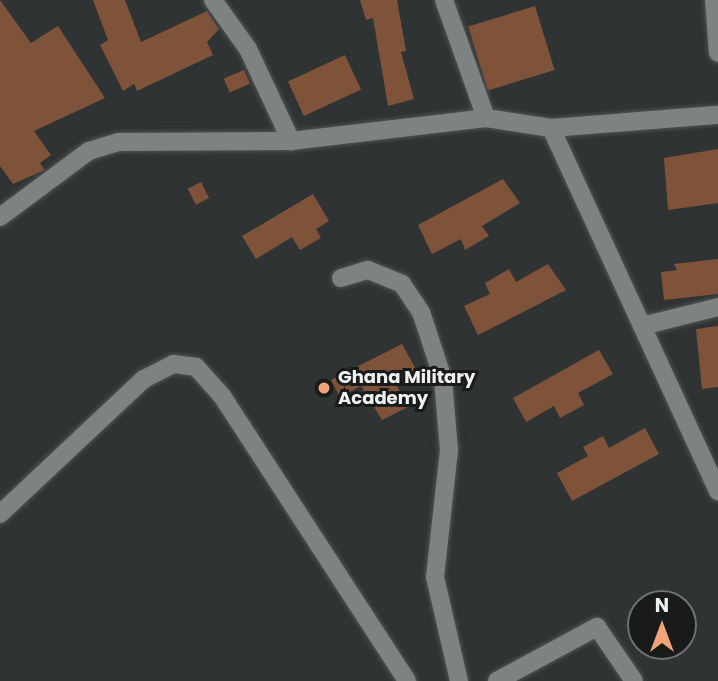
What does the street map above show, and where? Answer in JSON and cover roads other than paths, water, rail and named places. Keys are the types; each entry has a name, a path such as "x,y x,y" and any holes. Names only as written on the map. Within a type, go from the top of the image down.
{"street":[{"path":"213,0 248,49 291,141"},
{"path":"444,0 486,118"},
{"path":"715,0 718,53"},
{"path":"0,217 49,177 101,146 291,141 486,118 551,128 718,115"},
{"path":"551,128 718,491"},
{"path":"341,278 368,270 402,284 421,312 443,379 449,450 435,577 459,681"},
{"path":"642,326 718,306"},
{"path":"0,514 144,379 173,364 196,367 222,396 407,681"},
{"path":"497,681 597,626 634,681"}],"place":[{"name":"Ghana Military Academy","path":"324,388"}]}
